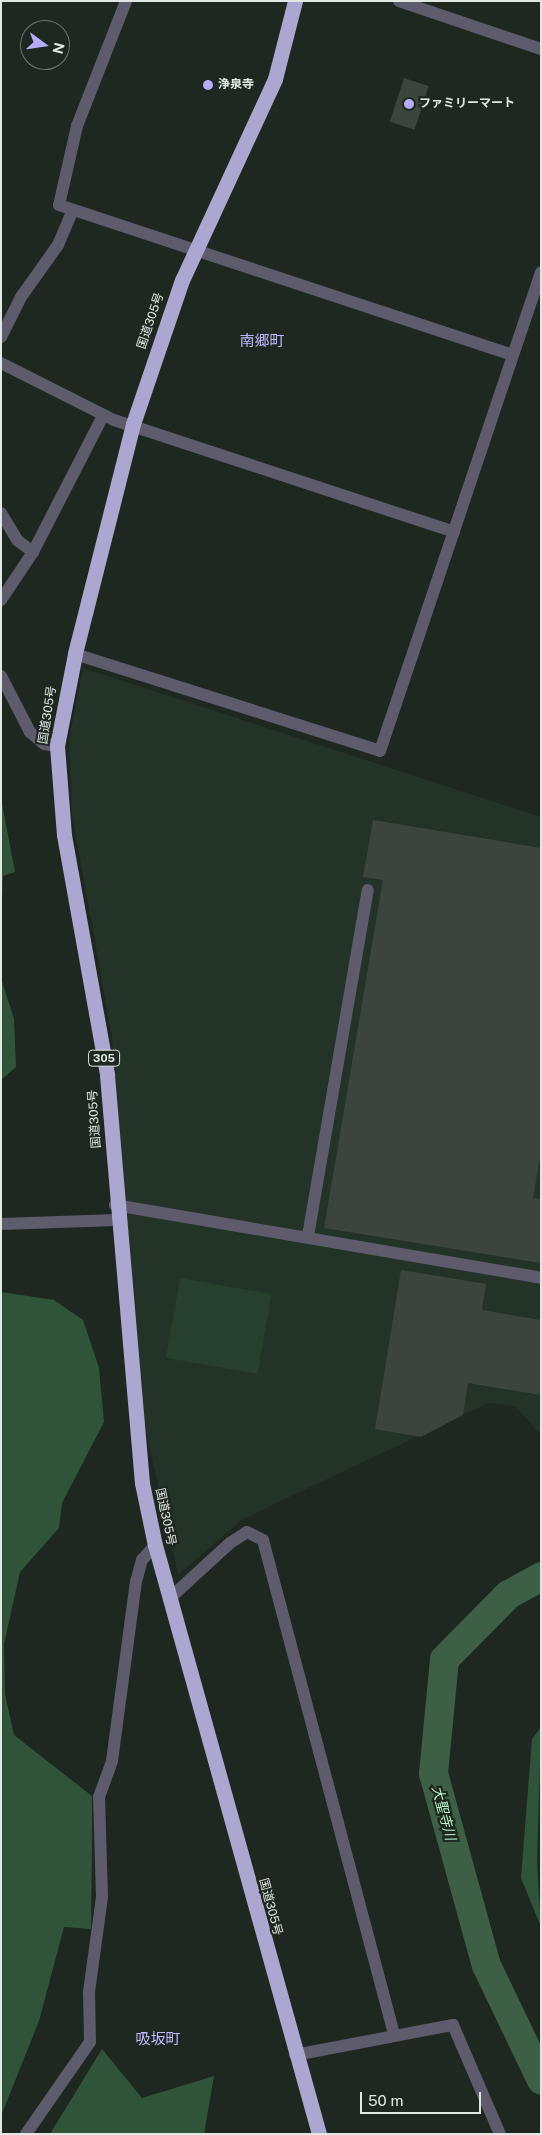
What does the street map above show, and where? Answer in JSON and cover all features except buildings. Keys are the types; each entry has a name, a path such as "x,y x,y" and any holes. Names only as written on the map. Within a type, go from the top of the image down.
{"highway":[{"name":"国道305号","path":"295,1 275,79 198,249 182,280 132,424 75,654 57,746 64,835 107,1075 116,1213 134,1420 155,1545 295,2055 319,2134"}],"street":[{"path":"126,1 77,126 59,205 198,249 512,355"},
{"path":"399,1 541,49"},
{"path":"1,337 22,297 58,245 73,210"},
{"path":"75,654 380,751 541,272"},
{"path":"1,363 103,416 132,424 454,532"},
{"path":"1,600 33,552 103,416"},
{"path":"1,513 17,540 33,552"},
{"path":"1,676 30,732 44,744 57,746"},
{"path":"308,1236 368,890"},
{"path":"1,1224 116,1213 308,1236 541,1278"},
{"path":"170,1598 230,1542 246,1532 263,1540 394,2034"},
{"path":"26,2134 90,2042 90,1992 102,1897 99,1797 112,1761 136,1582 142,1560 155,1545"},
{"path":"295,2055 394,2034 453,2025 500,2134"}],"shaded area":[{"path":"83,668 541,817 541,1435 515,1406 488,1403 243,1519 178,1575 143,1417 112,1037 72,814 69,740"},
{"path":"180,1278 272,1294 258,1374 166,1358"}],"green space":[{"path":"1,798 15,872 3,876 1,924"},
{"path":"1,978 14,1019 16,1067 1,1080"},
{"path":"1,1292 54,1300 83,1320 99,1368 104,1422 62,1503 59,1528 20,1572 4,1644 5,1694 14,1735 92,1796 92,1846 91,1929 64,1927 39,2021 1,2116"},
{"path":"541,1727 537,1862 541,1927 521,1878 532,1739"},
{"path":"102,2049 142,2098 214,2076 204,2134 50,2134"}],"waterway":[{"name":"大聖寺川","path":"541,1576 508,1594 444,1659 433,1773 486,1965 541,2080"}],"place":[{"name":"浄泉寺","path":"208,85"},
{"name":"ファミリーマート","path":"409,104"}],"district":[{"name":"南郷町","path":"262,341"},
{"name":"吸坂町","path":"158,2039"}]}
